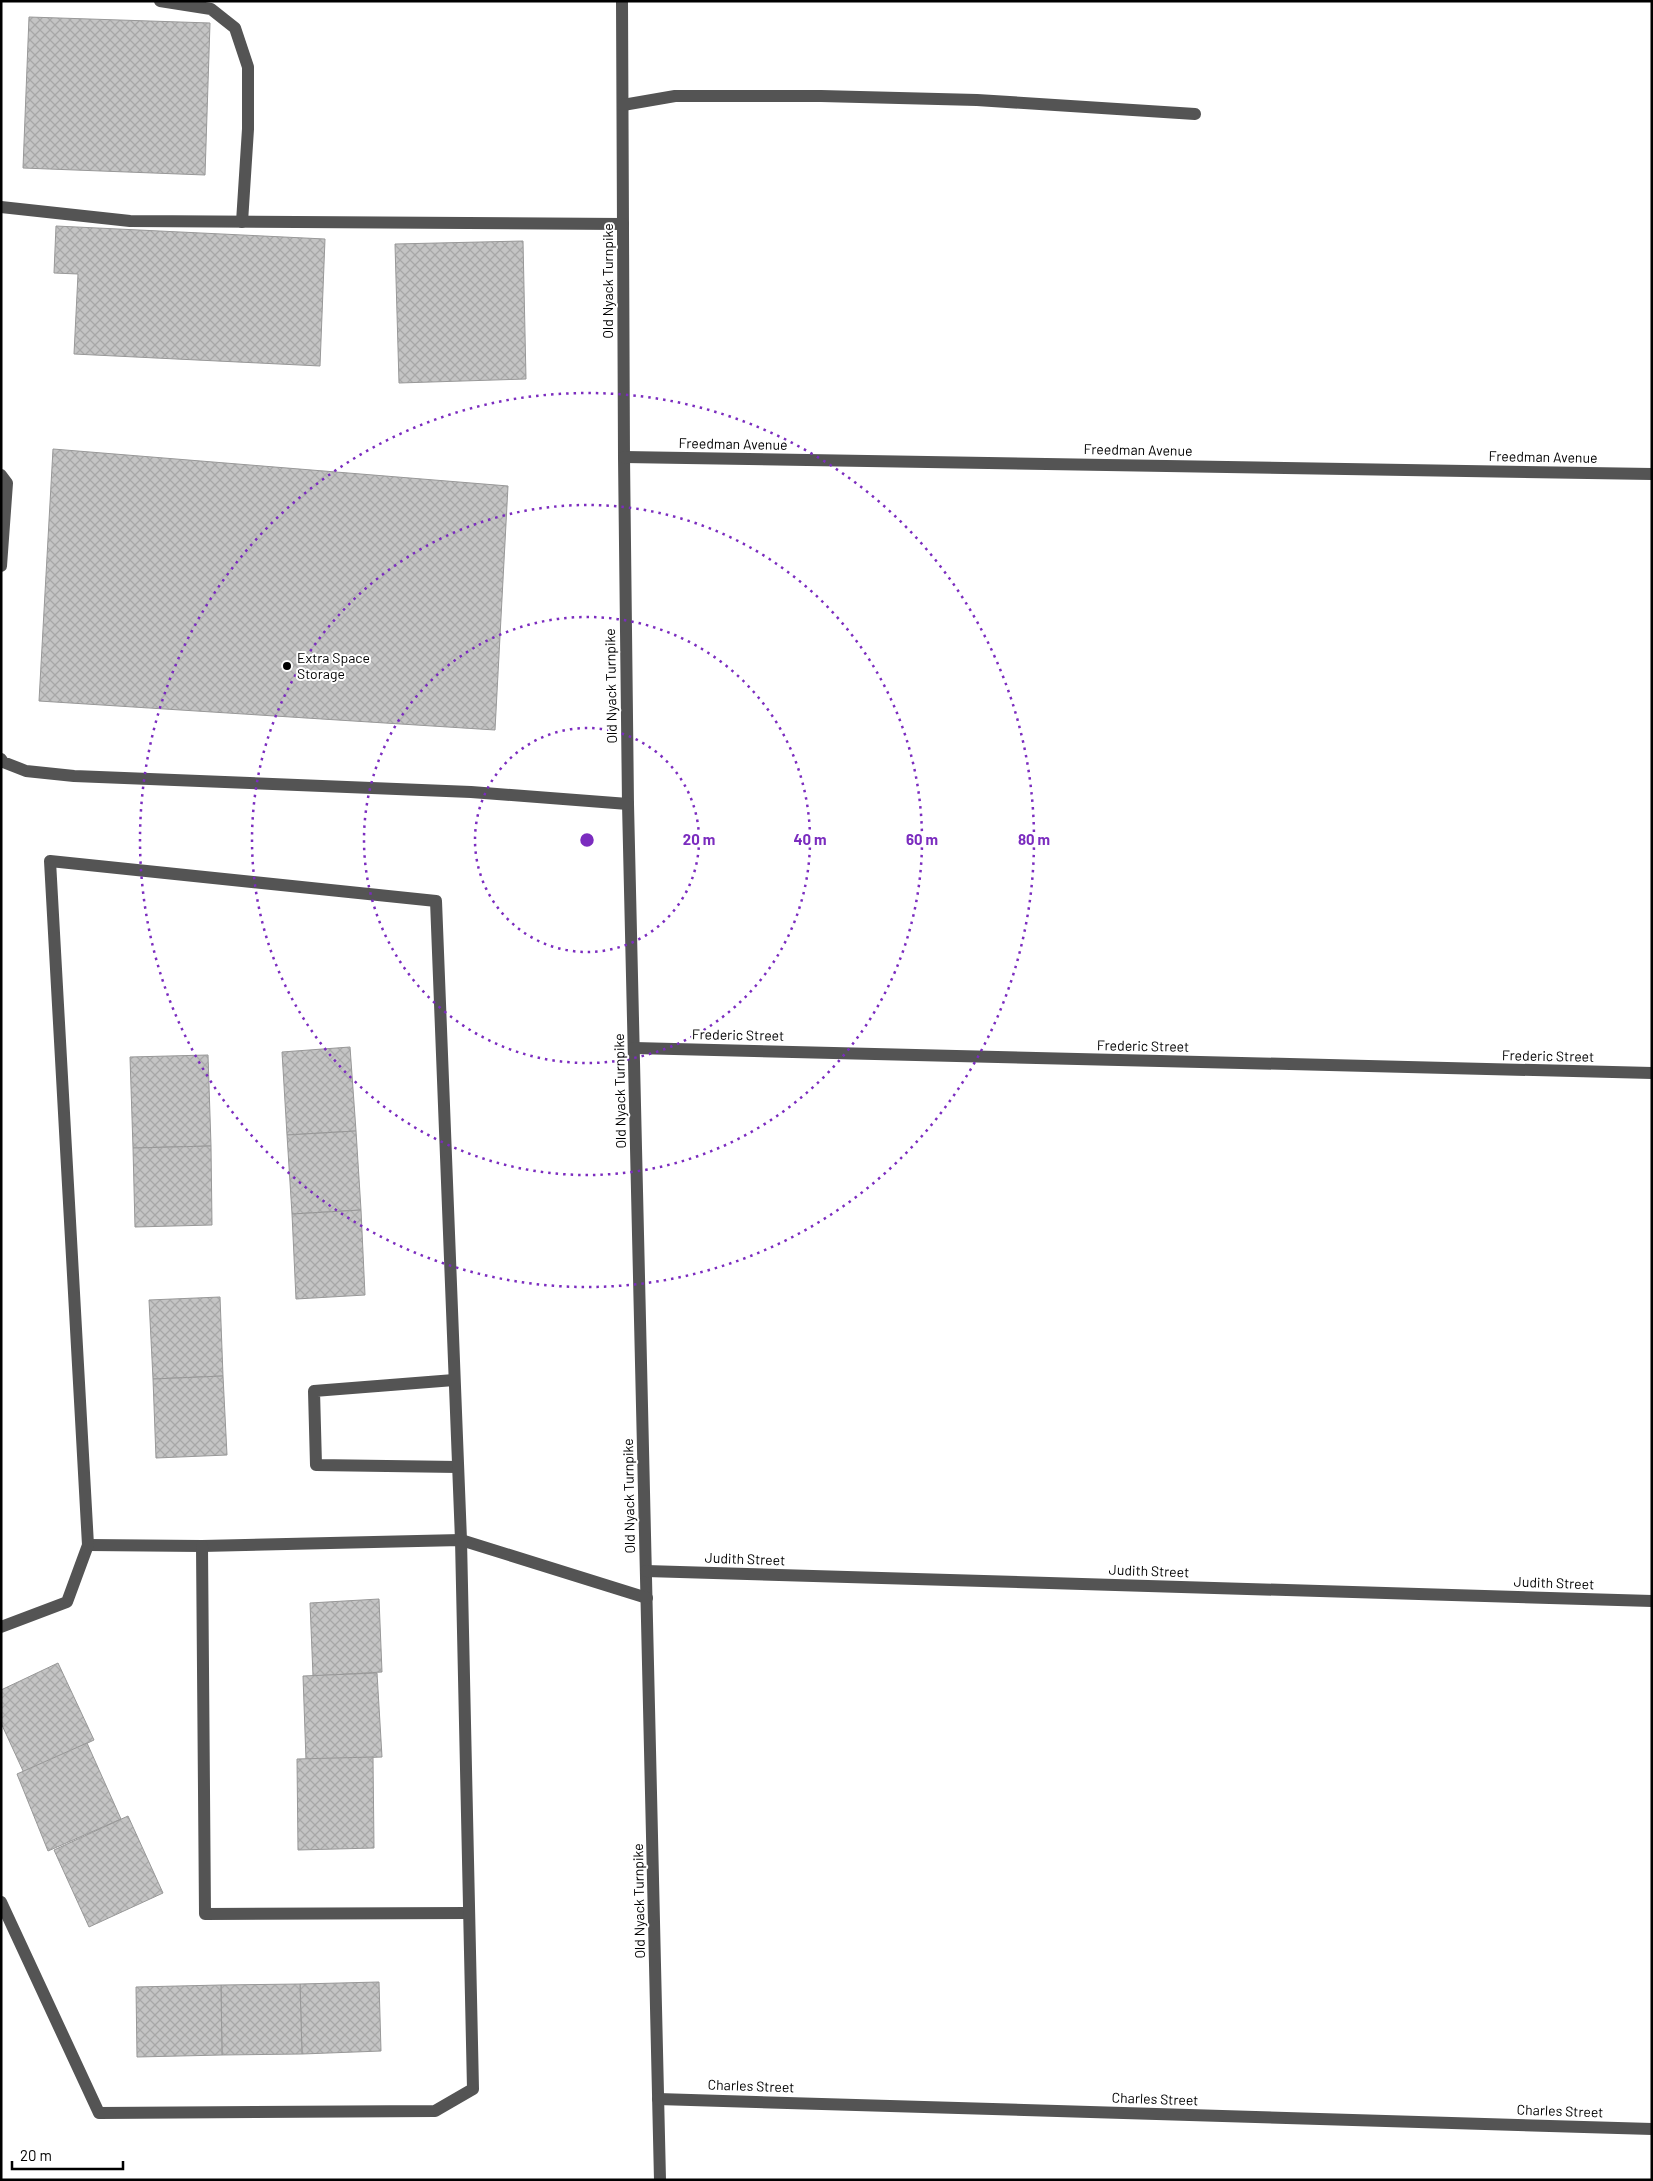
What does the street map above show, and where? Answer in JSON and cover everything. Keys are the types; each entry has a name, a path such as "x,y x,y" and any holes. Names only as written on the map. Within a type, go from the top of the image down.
{"street":[{"path":"160,1 210,9 235,28 248,67 248,129 242,222"},
{"name":"Old Nyack Turnpike","path":"622,1 628,804 660,2180"},
{"path":"623,104 675,96 821,96 977,100 1195,114"},
{"path":"1,207 130,221 623,224"},
{"name":"Freedman Avenue","path":"624,457 1652,474"},
{"path":"1,476 7,483 1,566"},
{"path":"1,759 3,762 26,771 74,776 470,792 628,804"},
{"path":"1,1627 68,1602 88,1545 50,861 436,901 461,1540 473,2089 436,2111 99,2114 1,1902"},
{"name":"Frederic Street","path":"634,1048 1652,1073"},
{"path":"454,1380 314,1391 316,1466 458,1467"},
{"path":"88,1545 202,1546 461,1540 646,1598"},
{"path":"202,1546 205,1914 468,1913"},
{"name":"Judith Street","path":"646,1571 1652,1600"},
{"name":"Charles Street","path":"658,2099 1652,2129"}],"building":[{"path":"29,17 210,23 205,175 23,168"},
{"path":"56,226 325,239 320,366 74,354 78,274 54,273"},
{"path":"523,241 526,379 399,383 395,244"},
{"path":"53,449 508,486 495,730 39,701"},
{"path":"350,1047 356,1131 287,1135 282,1052"},
{"path":"208,1055 211,1146 133,1148 130,1057"},
{"path":"356,1131 361,1210 292,1214 287,1135"},
{"path":"211,1146 212,1225 135,1227 133,1148"},
{"path":"361,1210 365,1295 296,1299 292,1214"},
{"path":"220,1297 223,1376 153,1379 149,1300"},
{"path":"223,1376 227,1455 156,1458 153,1379"},
{"path":"379,1599 382,1672 313,1676 310,1603"},
{"path":"58,1663 94,1740 24,1773 1,1723 1,1690"},
{"path":"377,1673 382,1757 306,1760 303,1676"},
{"path":"87,1743 121,1819 48,1851 17,1774"},
{"path":"373,1757 374,1848 298,1850 297,1759"},
{"path":"128,1816 163,1893 89,1927 54,1850"},
{"path":"379,1982 381,2051 302,2054 300,1984"},
{"path":"300,1984 302,2054 222,2055 221,1985"},
{"path":"221,1985 222,2055 137,2057 136,1987"}],"place":[{"name":"Extra Space Storage","path":"287,666"}]}
